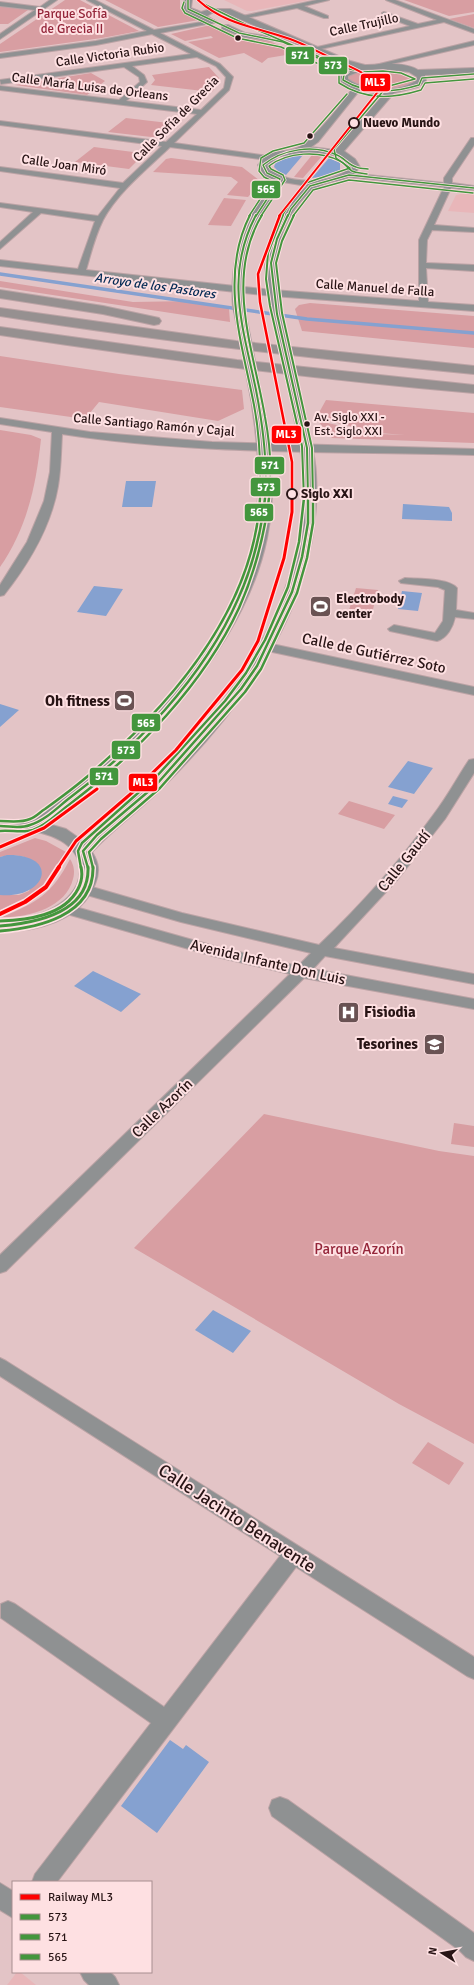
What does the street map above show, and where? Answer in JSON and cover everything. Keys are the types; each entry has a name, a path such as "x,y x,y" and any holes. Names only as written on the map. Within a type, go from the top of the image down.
{"highway":[{"path":"0,294 103,310 154,321"},
{"path":"0,298 170,323"},
{"path":"0,312 164,337 317,356 474,370"},
{"path":"223,330 298,339"},
{"path":"0,331 146,354 276,370 474,389"},
{"path":"236,380 312,389"}],"street":[{"path":"0,37 54,0"},
{"name":"Calle Sofía de Grecia","path":"80,273 100,218 125,186 227,89 230,77 218,65 90,0"},
{"path":"188,0 189,2 187,7 225,27 243,35 269,38 283,42 348,72"},
{"path":"206,0 251,22 316,48 347,63 364,67"},
{"path":"241,17 326,0"},
{"path":"389,0 474,31"},
{"path":"0,4 41,9"},
{"path":"298,6 326,17"},
{"path":"201,15 211,11 227,11"},
{"name":"Calle Trujillo","path":"384,14 417,26"},
{"name":"Calle Trujillo","path":"316,48 444,20"},
{"path":"0,56 156,33 212,21"},
{"path":"225,27 244,26 251,22"},
{"path":"0,26 13,28"},
{"path":"420,76 422,82 414,87 390,91 357,88 344,80 343,77 348,72 364,67 393,63 474,43"},
{"name":"Calle Victoria Rubio","path":"0,82 199,55"},
{"path":"393,63 420,76 474,74"},
{"path":"121,102 144,82 144,78 124,65"},
{"path":"420,76 474,71"},
{"name":"Calle María Luisa de Orleans","path":"0,88 202,112"},
{"path":"301,150 315,140 357,88"},
{"path":"340,155 339,151 390,91"},
{"path":"0,123 266,162 282,153 301,150 321,151 340,155 353,162 355,166 474,188"},
{"path":"0,129 166,148"},
{"path":"424,304 422,265 423,240 448,182 474,140"},
{"path":"266,162 266,173 280,179 304,182 321,182"},
{"path":"349,175 354,171 355,166"},
{"name":"Calle Joan Miró","path":"0,169 125,186"},
{"path":"83,851 97,835 156,784 214,721 241,689 257,666 267,647 292,592 302,557 308,523 307,448 277,314 271,268 273,252 290,209 310,186 349,175 448,182 474,181"},
{"path":"30,825 72,798 141,735 176,695 205,656 228,621 248,579 263,521 264,447 263,431 236,289 241,256 248,229 264,201 280,179"},
{"path":"0,205 100,218"},
{"path":"0,246 40,210"},
{"path":"428,227 474,230"},
{"name":"Calle Manuel de Falla","path":"0,263 80,273 274,293 474,308"},
{"path":"422,265 474,268"},
{"name":"Calle Santiago Ramón y Cajal","path":"0,421 57,431 149,441 264,447 474,452"},
{"path":"2,589 20,566 42,523 53,486 57,431"},
{"path":"394,629 437,637 442,634 451,613 451,588 439,584 405,581"},
{"path":"451,613 474,616"},
{"name":"Calle de Gutiérrez Soto","path":"267,647 474,691"},
{"name":"Calle Gaudí","path":"322,950 350,924 393,876 440,816 474,763"},
{"path":"0,826 30,825 61,833 75,842 83,851 89,863 90,876 85,890 65,909 48,918 28,924 0,926"},
{"name":"Avenida Infante Don Luis","path":"85,890 143,908 233,931 389,964 474,979"},
{"name":"Avenida Infante Don Luis","path":"65,909 213,951 301,972 474,1004"},
{"name":"Calle Azorín","path":"0,1266 322,950"},
{"name":"Calle Jacinto Benavente","path":"0,1366 474,1669"},
{"path":"44,1881 294,1554"},
{"path":"8,1611 166,1721"},
{"path":"280,1808 468,1942 474,1949"},
{"path":"0,1895 12,1905"},
{"path":"93,1973 107,1985"}],"shaded area":[{"path":"224,0 310,0 247,11"},
{"path":"474,193 474,213 448,211 456,195"},
{"path":"16,1973 21,1973 36,1985 7,1985"}],"green space":[{"name":"Parque Sofía de Grecia II","path":"65,0 80,0 139,31 102,38 0,52 0,44"},
{"path":"105,0 180,0 180,9 199,20 158,27"},
{"path":"404,0 474,0 474,12 449,16"},
{"path":"0,6 28,10 8,24 0,24"},
{"path":"474,14 474,28 449,19"},
{"path":"206,26 213,26 240,37 267,40 298,53 268,58 262,63 244,53 219,58 188,42 213,38 211,36 185,41 171,34"},
{"path":"209,67 219,78 217,85 212,92 151,85 155,80 152,75"},
{"path":"372,69 387,69 408,74 413,78 414,82 396,89 375,90 363,88 349,80 349,76 358,72"},
{"path":"91,73 105,81 87,95 15,85"},
{"path":"126,118 177,124 160,138 108,132"},
{"path":"94,147 141,153 143,155 129,169 75,162"},
{"path":"312,155 322,156 303,178 294,177"},
{"path":"171,158 242,167 259,180 260,183 248,197 227,195 238,182 231,177 153,172 166,159"},
{"path":"224,198 246,200 231,226 208,225"},
{"path":"0,281 133,302 191,301 229,309 230,322 0,287"},
{"path":"310,303 474,316 474,348 302,331 295,309 299,305"},
{"path":"0,356 119,374 242,390 244,409 218,421 99,402 85,419 0,407"},
{"path":"326,400 474,413 474,443 332,438 318,421 380,434 405,435 379,433 316,418"},
{"path":"0,430 31,435 41,439 33,490 24,522 0,567"},
{"path":"356,588 378,590 372,613 349,610"},
{"path":"349,801 395,815 384,829 338,814"},
{"path":"35,838 46,841 66,852 48,880 40,889 24,900 0,911 0,895 19,895 29,891 40,867 32,860 22,856 11,855 0,857 0,852"},
{"path":"70,859 74,871 73,879 69,889 54,904 23,916 2,917 25,907 43,896 57,881"},
{"name":"Parque Azorín","path":"264,1114 439,1151 474,1156 474,1444 399,1404 134,1248"},
{"path":"454,1123 474,1126 474,1147 451,1144"},
{"path":"428,1442 464,1463 449,1485 412,1463"}],"water":[{"path":"303,155 286,175 274,167 276,163 282,159 291,156"},
{"path":"329,158 340,163 340,170 330,176 312,178"},
{"path":"126,481 156,481 152,507 122,507"},
{"path":"403,504 449,507 452,513 452,521 402,519"},
{"path":"94,586 123,589 106,616 77,612"},
{"path":"402,591 422,593 418,611 398,609"},
{"path":"0,704 19,710 0,727"},
{"path":"408,761 433,768 414,794 388,787"},
{"path":"393,796 408,800 402,808 388,804"},
{"path":"7,855 24,857 35,861 41,868 41,876 37,884 29,890 16,894 0,895 0,857"},
{"path":"93,971 141,994 121,1012 74,986"},
{"path":"213,1310 251,1331 233,1353 195,1330"},
{"path":"170,1740 183,1749 186,1745 209,1762 157,1833 121,1806"}],"waterway":[{"name":"Arroyo de los Pastores","path":"0,274 307,319 474,333"}],"rail line":[{"name":"ML3","path":"0,914 25,902 46,887 76,841 134,791 176,750 242,670 258,641 284,558 292,512 292,462 260,302 258,274 278,218 288,203 377,95 380,89 370,77 360,72 290,39 229,21 207,9 198,0"},
{"name":"ML3","path":"0,847 44,828 97,789"}],"transit line":[{"name":"573","path":"188,0 188,9 239,33 283,42 348,72 344,75 343,80 360,89 380,92 400,90 419,85 422,78 474,74"},
{"name":"571","path":"184,2 182,8 185,13 237,38 281,47 339,73 339,83 358,93 379,97 400,95 421,90 425,83 474,79"},
{"name":"565","path":"0,921 11,921 47,914 58,909 76,894 82,878 82,870 78,855 78,851 82,843 102,824 146,788 188,743 237,686 265,640 288,587 293,570 299,542 304,500 304,458 267,288 266,262 268,253 280,220 286,208 299,190 309,181 350,168 336,158 334,149 378,96 389,86 415,79 401,73 383,71 363,72 345,68 255,29 204,4"},
{"name":"565","path":"0,821 21,821 38,815 74,788 121,747 167,699 188,672 208,644 240,584 251,552 258,520 261,488 258,431 234,303 234,277 237,252 244,227 257,203 272,181 264,177 259,171 261,158 273,151 304,143 347,94"},
{"name":"573","path":"0,826 24,827 34,824 75,795 104,771 156,719 179,692 201,663 221,632 238,600 251,567 260,533 265,498 266,471 263,430 256,390 241,324 237,292 240,259 246,237 261,207 280,179 267,173 263,165 272,158 283,153 309,149 323,150 335,154 346,159 355,167 368,169"},
{"name":"571","path":"0,831 24,831 35,829 79,798 98,782 118,765 166,715 218,646 238,609 254,571 265,530 270,488 269,443 260,391 248,338 244,312 243,286 245,260 252,234 263,213 285,180 283,175 271,169 269,166 275,161 292,155 312,154 330,157 342,162 352,171 367,174"},
{"name":"573","path":"0,926 28,923 43,919 70,906 80,896 87,884 88,869 83,851 97,835 156,785 241,689 257,666 292,592 302,557 308,523 307,448 277,314 271,263 277,239 291,209 310,186 349,175 474,188"},
{"name":"571","path":"0,931 30,928 46,923 73,909 83,899 90,886 93,870 89,852 101,839 160,788 245,692 261,669 297,593 307,558 313,523 312,448 282,313 276,263 282,241 295,212 313,190 349,180 473,193"}],"place":[{"name":"Nuevo Mundo","path":"354,123"},
{"name":"Av. Siglo XXI - Est. Siglo XXI","path":"307,424"},
{"name":"Siglo XXI","path":"292,494"},
{"name":"Electrobody center","path":"321,606"},
{"name":"Oh fitness","path":"125,701"},
{"name":"Fisiodia","path":"349,1012"},
{"name":"Tesorines","path":"434,1044"}]}
